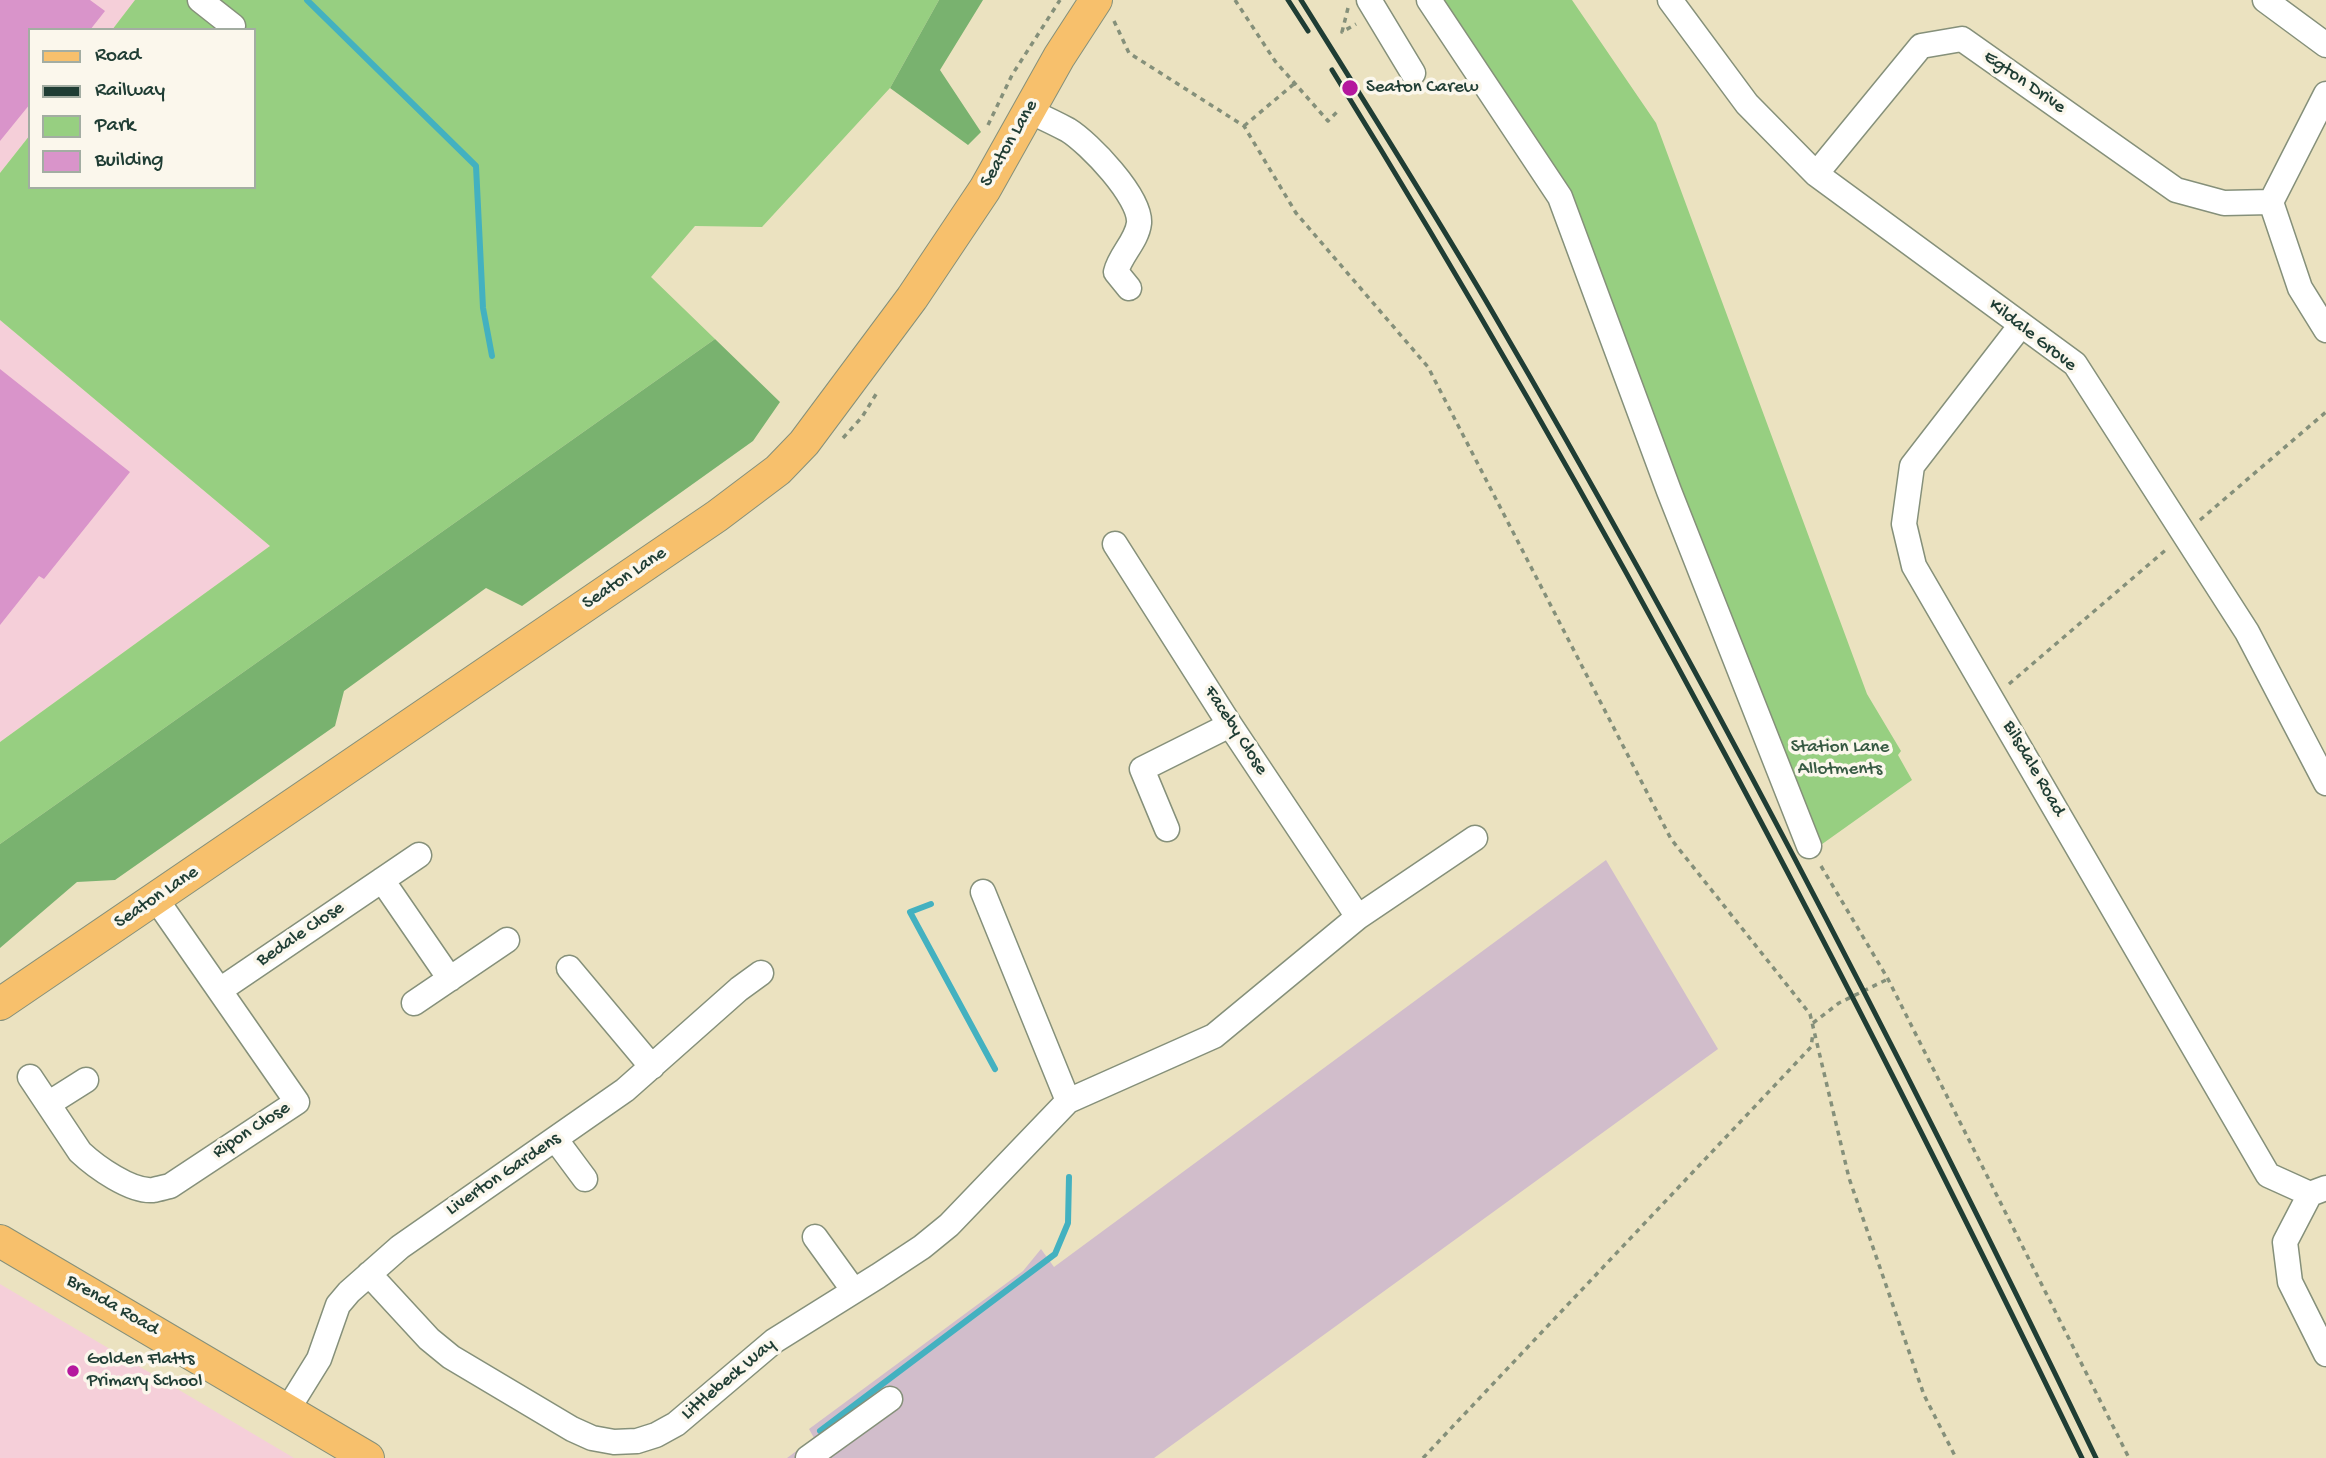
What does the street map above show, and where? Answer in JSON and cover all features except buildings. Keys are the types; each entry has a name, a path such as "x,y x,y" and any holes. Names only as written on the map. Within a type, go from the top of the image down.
{"main road":[{"name":"Seaton Lane","path":"0,1004 706,524 778,470 804,443 912,298 985,189 1059,57 1103,5"},
{"name":"Brenda Road","path":"0,1241 368,1458"}],"street":[{"path":"200,0 233,26"},
{"path":"1369,0 1413,73"},
{"path":"1429,0 1560,197 1669,491 1809,846"},
{"name":"Kildale Grove","path":"1670,0 1747,104 1816,174 2075,364 2247,632 2326,783"},
{"path":"2265,0 2326,45"},
{"name":"Egton Drive","path":"1816,174 1921,46 1962,39 2176,190 2224,203 2271,202"},
{"path":"2326,94 2271,202 2300,288 2326,330"},
{"path":"1029,111 1070,131 1098,157 1136,206 1139,224 1118,260 1116,272 1129,288"},
{"name":"Bilsdale Road","path":"2021,325 1912,466 1904,524 1914,566 2268,1175 2318,1191 2285,1242 2290,1282 2326,1354"},
{"name":"Faceby Close","path":"1115,544 1230,725 1357,916"},
{"path":"1167,829 1142,769 1230,725"},
{"path":"984,892 1068,1101 1214,1036 1357,916 1475,838"},
{"name":"Bedale Close","path":"220,990 419,855"},
{"path":"382,880 450,979"},
{"name":"Ripon Close","path":"30,1077 80,1152 91,1162 134,1187 153,1190 170,1186 297,1102 156,899"},
{"path":"414,1003 507,940"},
{"path":"569,968 652,1067"},
{"name":"Liverton Gardens","path":"288,1409 319,1359 338,1305 369,1274 400,1247 625,1090 739,989 761,973"},
{"path":"48,1104 86,1080"},
{"name":"Littlebeck Way","path":"369,1274 429,1339 451,1357 572,1429 592,1438 614,1442 636,1441 656,1435 676,1424 774,1341 922,1247 949,1225 1068,1101"},
{"path":"556,1140 585,1179"},
{"path":"815,1237 854,1291"},
{"path":"808,1458 890,1399"}],"path":[{"path":"985,131 1012,75 1060,0"},
{"path":"1235,0 1275,61 1328,121 1339,110"},
{"path":"1103,5 1129,53 1244,127 1296,213 1428,367 1671,839 1810,1014 1849,1178 1924,1395 1956,1458"},
{"path":"1244,127 1295,83"},
{"path":"1992,699 2326,412"},
{"path":"1809,846 1888,979 2129,1458"},
{"path":"1813,1023 1839,1003 1888,979"},
{"path":"1423,1458 1811,1047 1813,1029"}],"shaded area":[{"path":"0,0 135,0 114,28 28,28 28,138 0,173"},
{"path":"0,320 270,546 0,742"},
{"path":"1606,860 1718,1049 1154,1458 787,1458 814,1438 809,1429 1023,1271 1041,1249 1054,1267"},
{"name":"Golden Flatts Primary School","path":"0,1284 294,1458 0,1458"}],"green space":[{"path":"135,0 939,0 890,88 762,227 695,226 651,277 715,339 0,844 0,742 270,546 0,320 0,173 28,138 28,189 256,189 256,28 114,28"},
{"path":"939,0 983,0 940,70 981,132 968,145 890,88"},
{"name":"Station Lane Allotments","path":"1442,0 1572,0 1656,123 1867,694 1901,751 1898,755 1912,780 1818,847 1570,195"},
{"path":"715,339 780,402 753,441 522,606 486,588 344,691 335,726 115,880 77,882 0,948 0,844"}],"waterway":[{"path":"307,0 476,166 483,308 492,356"},
{"path":"931,904 910,912 995,1069"},
{"path":"820,1431 1055,1254 1068,1223 1069,1177"}],"railway":[{"path":"1288,0 1308,31"},
{"path":"1301,0 1470,273 1653,595 1881,1024 2096,1458"},
{"path":"1332,70 1534,409 1725,754 1907,1104 2082,1458"}],"place":[{"name":"Seaton Carew","path":"1350,88"},
{"name":"Golden Flatts Primary School","path":"73,1371"}]}
